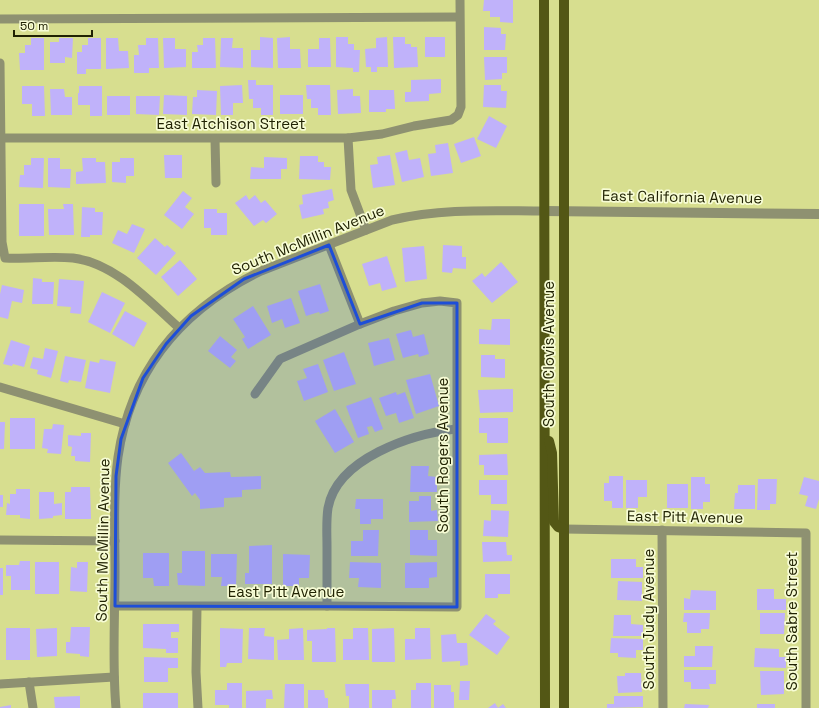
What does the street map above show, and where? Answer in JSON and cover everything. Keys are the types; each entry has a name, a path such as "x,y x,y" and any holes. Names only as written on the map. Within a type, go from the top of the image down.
{"main road":[{"name":"South Clovis Avenue","path":"544,0 545,708"},
{"name":"South Clovis Avenue","path":"564,0 564,708"},
{"path":"545,425 552,453 554,522 558,527 564,529"}],"street":[{"path":"0,19 460,17 460,0"},
{"name":"East Atchison Street","path":"1,138 348,138 382,134 414,126 452,120 458,115 461,107 460,17"},
{"path":"0,63 2,242 5,258 23,259 48,257 85,260 124,279 179,328"},
{"path":"348,138 352,190 366,230"},
{"path":"215,139 216,183"},
{"name":"East California Avenue","path":"545,211 819,214"},
{"name":"South McMillin Avenue","path":"116,708 114,677 115,541 116,476 119,451 135,394 155,359 179,328 204,305 226,289 244,279 392,220 435,212 545,211"},
{"path":"255,394 280,359 360,324 329,245"},
{"name":"South Rogers Avenue","path":"360,324 394,311 422,303 440,301 456,303 457,607"},
{"path":"0,386 126,424"},
{"path":"327,606 327,514 332,494 340,480 351,468 374,454 408,440 456,429"},
{"name":"East Pitt Avenue","path":"564,529 806,533"},
{"name":"South Judy Avenue","path":"662,530 663,708"},
{"name":"South Sabre Street","path":"806,533 806,708"},
{"path":"0,540 115,541"},
{"name":"East Pitt Avenue","path":"115,606 457,607"},
{"path":"197,607 196,672 198,708"},
{"path":"0,684 114,677"},
{"path":"29,682 33,708"}],"highlighted area":[{"path":"329,245 360,324 422,303 457,303 457,607 115,606 116,476 121,439 143,378 166,344 191,316 244,279"}],"building":[{"path":"484,0 513,0 513,23 500,22 500,17 490,17 490,11 483,11"},
{"path":"484,27 501,28 501,34 506,34 505,50 484,50"},
{"path":"260,37 273,38 273,68 251,67 251,50 260,50"},
{"path":"290,37 290,49 300,49 301,68 278,68 277,38"},
{"path":"336,37 348,37 348,44 354,44 354,50 360,50 359,72 353,72 353,68 336,67"},
{"path":"387,37 388,67 377,67 377,72 371,72 371,67 366,67 365,49 376,48 376,38"},
{"path":"393,37 405,37 405,44 411,44 411,47 417,47 418,67 394,68"},
{"path":"425,37 445,37 445,57 425,57"},
{"path":"31,38 44,38 44,70 20,70 19,53 25,53 25,45 31,45"},
{"path":"59,38 73,38 72,58 65,57 65,63 50,63 50,42 59,42"},
{"path":"88,38 101,38 101,69 86,69 86,74 77,74 77,52 82,52 82,45 88,45"},
{"path":"106,38 118,38 119,51 128,51 129,68 106,69"},
{"path":"146,38 158,38 159,68 149,68 149,73 134,73 134,55 139,55 138,45 146,45"},
{"path":"163,38 175,38 175,49 186,49 186,67 164,68"},
{"path":"203,38 215,38 216,68 192,68 192,52 198,52 197,45 203,45"},
{"path":"221,38 233,38 232,48 243,48 243,68 220,67"},
{"path":"319,38 330,38 331,67 308,67 308,49 319,49"},
{"path":"484,57 507,57 507,73 502,73 502,79 485,80"},
{"path":"441,79 441,93 429,94 429,101 405,102 405,92 411,92 411,80"},
{"path":"248,80 256,80 256,85 273,85 273,115 261,115 261,108 253,108 253,99 249,99"},
{"path":"242,85 243,103 233,103 233,115 221,115 220,86"},
{"path":"306,85 330,85 331,115 318,115 318,108 311,108 311,99 307,99"},
{"path":"484,85 501,85 501,91 507,91 506,108 483,107"},
{"path":"22,86 44,86 45,116 32,116 32,104 22,104"},
{"path":"79,86 102,86 102,116 90,116 90,105 78,105"},
{"path":"50,89 64,89 65,97 72,97 72,115 51,115"},
{"path":"353,89 353,96 360,96 361,113 338,114 337,90"},
{"path":"197,90 217,91 216,115 192,114 193,97 197,97"},
{"path":"369,90 394,90 395,109 386,109 386,112 369,112"},
{"path":"164,95 187,96 187,115 163,114"},
{"path":"280,95 303,95 303,114 280,114"},
{"path":"107,96 130,96 130,115 107,115"},
{"path":"136,96 160,96 159,115 136,114"},
{"path":"489,116 507,126 496,148 477,139"},
{"path":"474,137 481,156 461,163 454,144"},
{"path":"448,143 453,173 431,176 428,154 436,153 435,145"},
{"path":"407,150 409,160 420,158 424,177 402,182 395,153"},
{"path":"164,155 182,155 182,178 165,178"},
{"path":"390,155 395,185 373,188 370,165 378,164 377,157"},
{"path":"300,156 318,156 318,162 324,162 324,167 331,167 330,180 299,179"},
{"path":"264,157 287,158 287,169 281,169 281,179 250,179 251,167 264,168"},
{"path":"31,158 44,158 43,188 19,187 20,175 24,175 24,165 31,165"},
{"path":"48,158 60,158 60,169 71,169 70,188 48,187"},
{"path":"82,158 96,158 96,162 105,162 106,183 76,184 76,172 83,171"},
{"path":"120,158 134,158 134,176 126,176 126,183 112,182 112,162 120,162"},
{"path":"332,189 334,200 328,202 329,208 323,209 324,214 302,219 299,205 303,204 302,195"},
{"path":"183,191 192,198 185,207 194,214 182,229 164,215"},
{"path":"246,195 249,200 255,195 261,203 265,200 277,214 266,223 263,220 254,226 235,203"},
{"path":"19,204 44,204 44,236 19,236"},
{"path":"63,204 73,204 74,235 49,235 48,209 64,209"},
{"path":"82,207 95,208 95,212 103,212 102,235 81,237"},
{"path":"204,209 217,209 217,213 227,213 227,235 211,235 211,228 204,228"},
{"path":"132,224 145,229 134,253 112,243 118,230 127,234"},
{"path":"155,238 165,247 167,245 176,253 156,275 137,258"},
{"path":"443,245 462,246 462,257 466,257 466,269 453,268 452,273 442,272"},
{"path":"424,246 427,279 405,282 402,248"},
{"path":"387,256 397,287 382,291 380,283 369,286 362,264"},
{"path":"180,260 197,279 178,296 161,277"},
{"path":"501,262 518,282 492,303 472,281 482,273 485,277"},
{"path":"33,278 42,279 42,282 54,282 53,304 32,304"},
{"path":"59,279 84,281 81,314 70,313 71,307 57,306"},
{"path":"320,284 329,311 306,316 298,291"},
{"path":"2,285 24,290 22,303 12,301 8,319 0,317 0,294"},
{"path":"102,292 125,303 110,333 88,322"},
{"path":"291,298 300,323 285,328 282,319 272,323 267,306"},
{"path":"253,306 271,335 248,349 242,339 245,337 233,319"},
{"path":"125,311 147,323 134,347 112,334"},
{"path":"492,319 510,319 510,345 479,344 479,329 491,330"},
{"path":"411,330 413,337 424,334 429,354 419,357 418,354 403,358 396,334"},
{"path":"220,336 237,350 231,357 236,361 230,368 208,351"},
{"path":"389,338 395,360 374,366 368,343"},
{"path":"11,340 30,346 24,367 13,364 12,366 3,364"},
{"path":"45,348 58,351 51,378 37,374 38,370 30,368 33,357 43,359"},
{"path":"344,352 356,384 334,391 323,360"},
{"path":"481,355 495,355 495,359 505,359 505,378 481,377"},
{"path":"65,356 86,360 81,382 69,380 68,383 60,381"},
{"path":"100,359 116,362 110,393 85,388 90,361 99,363"},
{"path":"318,364 328,392 304,401 297,381 307,378 303,369"},
{"path":"430,374 439,406 416,414 406,380"},
{"path":"513,389 513,412 480,413 478,390"},
{"path":"396,392 397,395 405,392 414,418 399,423 396,413 386,416 379,398"},
{"path":"371,397 383,429 375,432 372,426 367,427 369,434 358,438 346,406"},
{"path":"335,409 354,442 335,453 315,421"},
{"path":"10,418 35,418 35,449 10,449"},
{"path":"479,418 508,418 508,443 487,443 487,433 479,433"},
{"path":"0,422 5,422 4,449 0,449"},
{"path":"53,424 64,425 61,454 47,453 48,449 42,448 44,429 52,429"},
{"path":"81,433 91,433 90,462 75,461 75,456 71,456 72,447 68,446 68,435 81,436"},
{"path":"181,453 194,471 200,467 205,473 230,472 231,477 261,476 261,489 242,490 242,497 224,498 224,507 200,509 200,500 195,493 192,496 168,463"},
{"path":"507,454 508,475 484,475 484,465 479,465 479,455"},
{"path":"411,466 429,466 428,476 437,477 437,492 410,492"},
{"path":"609,476 623,476 623,508 612,508 612,501 604,501 604,483 609,483"},
{"path":"691,477 705,477 705,484 710,484 710,502 703,502 703,509 691,509"},
{"path":"804,477 819,481 819,499 816,509 805,506 808,496 799,494"},
{"path":"758,479 777,479 776,504 770,504 770,510 757,510"},
{"path":"479,480 507,480 507,504 491,504 491,495 479,495"},
{"path":"626,480 647,480 647,497 638,497 638,508 626,508"},
{"path":"667,484 688,484 688,508 667,508"},
{"path":"738,485 755,485 755,509 734,509 735,493 738,493"},
{"path":"71,487 90,487 91,519 65,519 65,492 71,492"},
{"path":"16,489 30,489 30,519 20,518 20,515 6,515 7,503 10,504 10,494 16,494"},
{"path":"39,492 54,492 54,504 62,503 62,515 53,516 53,518 39,519"},
{"path":"0,495 3,495 3,507 0,507"},
{"path":"419,496 431,496 431,511 437,510 438,521 409,522 409,501 419,501"},
{"path":"356,499 383,499 383,519 371,519 371,524 360,524 360,509 355,509"},
{"path":"491,510 509,511 508,537 483,536 484,520 491,521"},
{"path":"363,530 379,530 378,556 351,556 351,541 363,541"},
{"path":"410,530 428,530 428,540 437,540 437,556 410,555"},
{"path":"482,542 506,542 507,555 512,555 512,561 483,562"},
{"path":"272,545 272,584 245,584 245,573 249,573 249,546"},
{"path":"182,551 205,551 205,586 178,585 177,573 182,573"},
{"path":"143,553 169,553 169,586 154,586 153,578 143,578"},
{"path":"211,554 237,554 236,586 221,586 222,577 211,577"},
{"path":"283,554 310,555 309,578 299,578 299,586 283,586"},
{"path":"611,559 636,559 636,567 643,567 643,578 611,578"},
{"path":"20,561 30,561 30,590 11,590 11,576 6,576 6,565 19,565"},
{"path":"35,562 59,562 59,594 35,594"},
{"path":"77,562 88,562 87,592 70,591 71,567 77,568"},
{"path":"350,562 381,563 381,588 358,587 359,578 349,578"},
{"path":"437,562 437,577 429,578 429,588 405,588 405,563"},
{"path":"0,568 3,568 3,595 0,595"},
{"path":"485,574 510,574 510,594 498,594 498,598 485,598"},
{"path":"618,581 642,582 642,601 617,600"},
{"path":"757,589 774,589 774,599 786,599 786,610 757,610"},
{"path":"691,590 716,591 716,610 684,610 684,598 690,599"},
{"path":"684,613 710,613 709,629 701,629 701,633 687,633 687,622 683,622"},
{"path":"760,613 785,613 784,634 760,634"},
{"path":"486,614 496,621 493,624 510,637 497,655 469,635"},
{"path":"614,615 631,615 631,624 643,625 643,636 613,636"},
{"path":"143,624 179,624 179,632 171,632 171,638 178,638 178,653 166,653 166,649 143,648"},
{"path":"71,627 90,627 89,657 80,656 80,654 66,653 66,642 70,642"},
{"path":"6,628 30,628 30,660 6,660"},
{"path":"57,628 57,656 37,657 36,629"},
{"path":"220,628 243,629 242,663 227,663 226,667 220,667"},
{"path":"249,628 265,628 264,636 274,637 274,660 248,659"},
{"path":"303,628 304,660 278,660 277,640 289,639 289,629"},
{"path":"335,628 336,662 312,662 312,641 307,641 307,630"},
{"path":"353,628 368,628 369,660 343,660 343,639 353,639"},
{"path":"394,628 395,662 372,662 372,629"},
{"path":"415,628 430,628 431,659 405,660 405,639 415,639"},
{"path":"456,634 457,643 467,643 468,665 460,666 460,661 442,662 441,635"},
{"path":"611,638 643,639 643,650 636,650 636,658 618,657 618,653 610,653"},
{"path":"695,646 713,646 712,667 684,667 684,656 695,656"},
{"path":"755,648 779,649 779,657 786,657 786,668 754,667"},
{"path":"144,657 178,658 178,668 168,668 168,682 144,682"},
{"path":"684,670 716,670 716,684 709,684 710,689 691,689 691,682 684,682"},
{"path":"760,671 784,671 784,694 761,695"},
{"path":"625,673 641,673 642,692 618,693 617,676 625,676"},
{"path":"460,681 470,681 469,700 459,700"},
{"path":"227,683 242,683 242,708 229,708 229,705 215,705 215,690 227,690"},
{"path":"416,683 431,683 431,708 411,708 411,690 416,690"},
{"path":"285,684 304,684 304,708 284,708"},
{"path":"345,684 369,684 369,708 349,708 349,696 346,696"},
{"path":"434,685 451,685 451,692 454,692 454,708 434,708"},
{"path":"272,690 273,699 266,699 266,708 246,708 246,691"},
{"path":"308,690 324,690 325,698 328,698 328,708 308,708"},
{"path":"372,690 395,690 396,699 392,699 392,708 372,708"},
{"path":"143,693 178,693 178,708 143,708"},
{"path":"80,696 80,708 55,708 54,697"},
{"path":"614,696 643,696 643,707 607,708 607,704 614,704"},
{"path":"495,703 498,708 488,708"},
{"path":"503,704 506,708 498,708"},
{"path":"685,704 709,705 708,708 684,708"},
{"path":"757,704 775,704 775,708 757,708"},
{"path":"11,705 11,708 0,708 0,707"}]}
